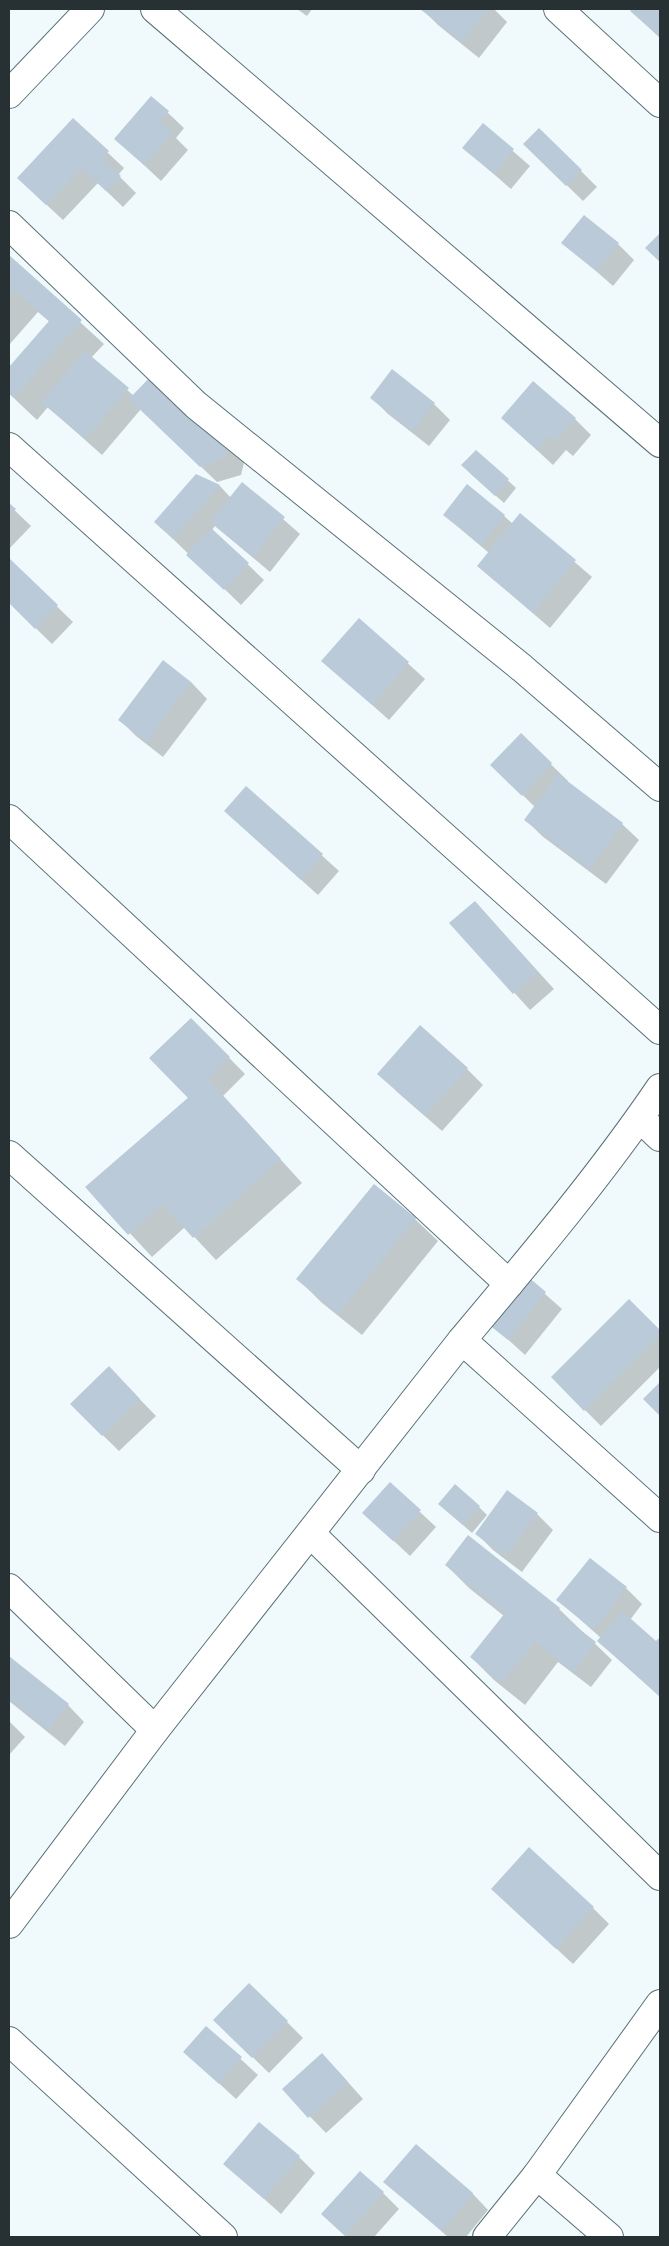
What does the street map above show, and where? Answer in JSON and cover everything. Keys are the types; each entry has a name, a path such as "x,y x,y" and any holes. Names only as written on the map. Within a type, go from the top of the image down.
{"street":[{"path":"9,94 90,9"},
{"path":"155,9 660,443"},
{"path":"558,9 660,103"},
{"path":"9,225 196,405 522,668 660,787"},
{"path":"9,447 660,1030"},
{"path":"9,819 510,1284"},
{"path":"9,1924 155,1730 462,1340 510,1284 640,1118 660,1088"},
{"path":"640,1118 660,1137"},
{"path":"9,1155 361,1470"},
{"path":"462,1340 660,1518"},
{"path":"310,1534 660,1876"},
{"path":"9,1588 155,1730"},
{"path":"488,2237 537,2175 660,2004"},
{"path":"9,2041 223,2237"},
{"path":"537,2175 608,2237"}],"building":[{"path":"420,9 489,9 462,42"},
{"path":"632,9 660,9 660,37 630,11"},
{"path":"151,96 169,111 160,122 173,132 144,165 114,139"},
{"path":"73,118 109,151 102,158 121,176 106,191 81,168 46,205 17,178"},
{"path":"483,123 514,149 494,174 462,148"},
{"path":"539,128 582,170 566,186 523,144"},
{"path":"584,215 619,243 596,271 561,243"},
{"path":"660,233 660,262 645,248"},
{"path":"9,255 82,320 14,398 9,394 9,367 49,321 15,290 9,296"},
{"path":"85,351 129,388 85,439 41,402"},
{"path":"392,369 435,403 412,431 370,398"},
{"path":"153,374 229,446 225,458 200,467 129,399"},
{"path":"533,381 576,418 556,441 549,435 537,450 501,418"},
{"path":"476,450 509,479 495,496 461,465"},
{"path":"196,474 220,485 173,539 154,522"},
{"path":"242,482 285,517 253,557 210,522"},
{"path":"467,484 505,515 481,545 443,515"},
{"path":"9,503 16,509 9,516"},
{"path":"520,513 576,560 533,613 477,566"},
{"path":"211,528 249,563 224,590 186,555"},
{"path":"9,558 58,605 35,629 9,603"},
{"path":"359,618 409,662 372,705 321,661"},
{"path":"163,660 191,682 147,742 118,720"},
{"path":"521,733 552,763 522,796 490,765"},
{"path":"558,774 623,823 589,869 524,820"},
{"path":"246,786 323,854 301,880 224,811"},
{"path":"475,901 538,972 513,994 449,923"},
{"path":"191,1018 230,1057 208,1079 281,1159 193,1238 163,1204 128,1235 85,1187 188,1098 149,1058"},
{"path":"420,1025 468,1068 425,1116 377,1074"},
{"path":"374,1184 416,1218 338,1314 296,1279"},
{"path":"527,1276 546,1292 508,1340 488,1324"},
{"path":"629,1299 660,1330 660,1334 584,1411 551,1377"},
{"path":"109,1366 140,1399 102,1436 70,1404"},
{"path":"660,1382 660,1416 643,1399"},
{"path":"390,1482 421,1510 393,1541 362,1513"},
{"path":"455,1484 480,1506 463,1525 438,1504"},
{"path":"507,1490 538,1513 505,1556 475,1534"},
{"path":"468,1535 560,1608 557,1612 596,1642 574,1672 535,1641 502,1683 470,1657 505,1613 445,1565"},
{"path":"590,1558 627,1587 594,1630 556,1600"},
{"path":"622,1611 656,1641 660,1637 660,1696 597,1641"},
{"path":"9,1656 69,1704 48,1730 9,1699"},
{"path":"529,1847 594,1907 556,1949 491,1889"},
{"path":"249,1983 288,2021 252,2058 213,2020"},
{"path":"206,2026 242,2057 219,2084 183,2052"},
{"path":"322,2053 348,2082 308,2118 282,2089"},
{"path":"259,2122 300,2156 264,2199 223,2164"},
{"path":"416,2144 473,2193 442,2231 383,2182"},
{"path":"360,2171 384,2192 345,2236 321,2214"}]}
